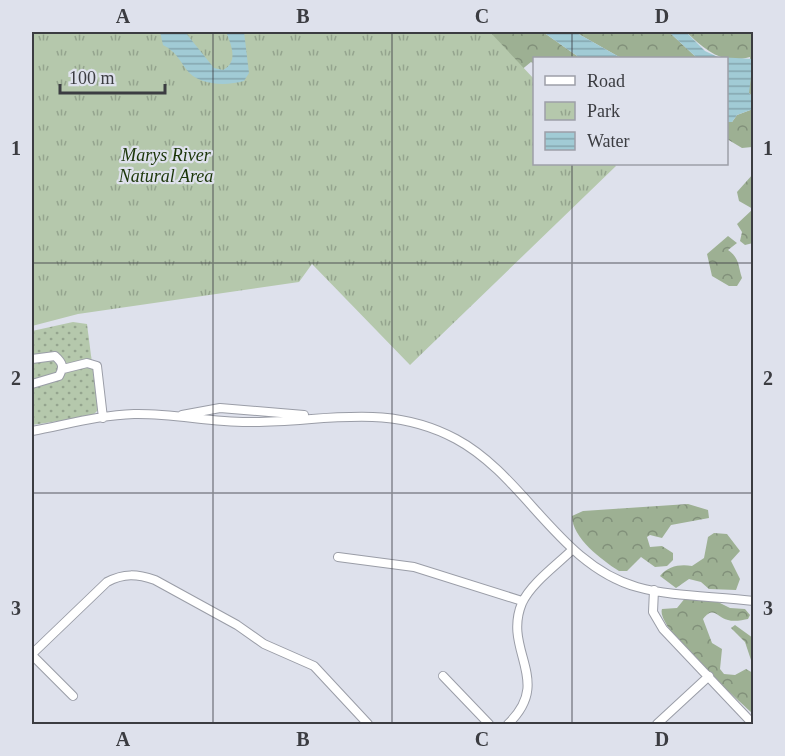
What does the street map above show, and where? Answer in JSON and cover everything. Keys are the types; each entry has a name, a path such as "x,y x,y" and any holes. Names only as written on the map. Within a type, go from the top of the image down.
{"street":[{"path":"32,359 55,356 62,363 63,369 59,376 32,384"},
{"path":"63,369 87,363 97,366 103,418"},
{"path":"181,416 220,408 320,417"},
{"path":"32,431 137,414 251,423 358,414 396,418 454,438 496,468 573,549 612,577 636,587 753,601"},
{"path":"508,724 521,712 528,693 517,631 522,602 573,549"},
{"path":"338,557 414,567 522,602"},
{"path":"73,696 32,655 107,582 119,576 141,576 155,580 237,625 264,645 314,666 368,724"},
{"path":"654,590 653,612 659,623 753,724"},
{"path":"443,676 489,724"},
{"path":"657,724 709,676"}],"green space":[{"name":"Marys River Natural Area","path":"32,32 490,32 533,78 533,165 616,166 410,365 312,264 299,282 78,314 32,326"},
{"path":"455,32 543,32 579,57 533,57 533,63 531,62 520,71"},
{"path":"575,32 669,32 696,57 619,57"},
{"path":"686,32 753,32 753,97 749,93 750,57 731,59 722,57 700,45"},
{"path":"753,109 753,162 752,147 742,148 728,140 728,122 732,122 737,115"},
{"path":"753,174 753,209 739,201 737,192"},
{"path":"753,209 753,243 745,245 740,241 742,232 737,224"},
{"path":"728,236 737,243 728,250 737,259 742,278 737,286 729,286 712,276 707,254"},
{"path":"73,322 87,324 98,410 92,416 32,425 32,331"},
{"path":"688,504 708,510 709,518 671,525 662,538 650,535 647,537 650,547 662,546 673,553 673,560 667,566 655,567 641,557 627,571 619,571 589,548 573,524 572,516 583,511"},
{"path":"714,533 727,534 740,551 731,561 740,579 736,590 709,589 701,582 689,579 676,588 660,576 670,568 683,565 692,566 704,558 708,537"},
{"path":"686,597 716,601 730,608 745,609 750,615 748,619 733,621 710,613 703,619 712,643 722,649 720,669 724,674 735,675 746,669 753,673 753,714 683,646 663,618 662,609 677,608"},
{"path":"735,625 753,638 753,666 745,642 731,628"}],"water":[{"path":"160,32 185,32 214,68 223,70 228,67 232,58 226,32 244,32 249,73 244,81 229,84 205,82 198,79 191,75 174,53 163,45"},
{"path":"543,32 575,32 619,57 579,57"},
{"path":"669,32 686,32 705,51 718,57 696,57"},
{"path":"728,58 753,59 749,93 753,97 753,109 737,115 732,122 728,122"}]}
